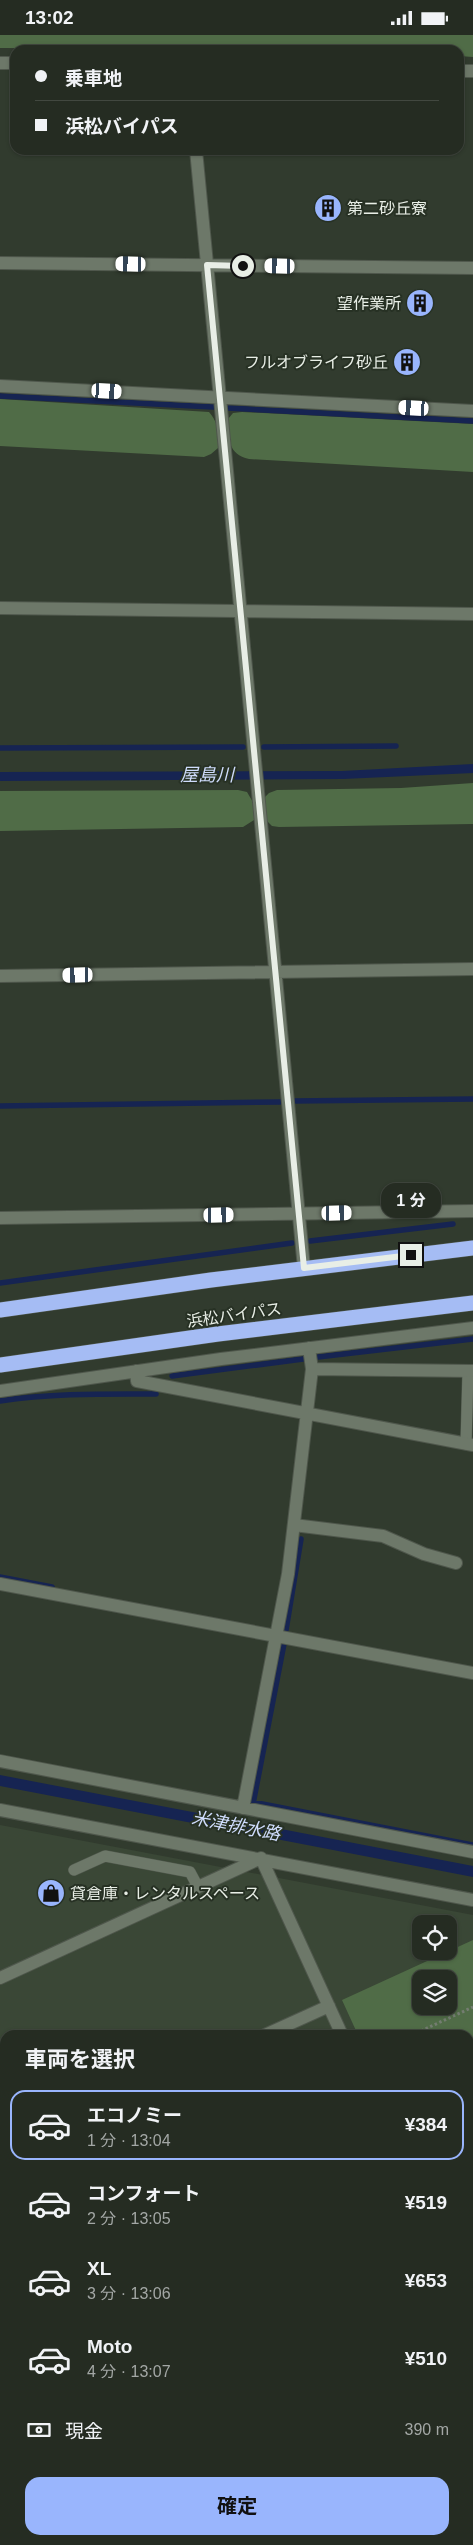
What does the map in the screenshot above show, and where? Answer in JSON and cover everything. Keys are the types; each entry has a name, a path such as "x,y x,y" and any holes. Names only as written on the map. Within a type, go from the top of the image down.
{"highway":[{"path":"0,1310 304,1268 473,1248"},
{"name":"浜松バイパス","path":"0,1365 227,1333 473,1303"}],"street":[{"path":"196,155 304,1268"},
{"path":"0,263 473,268"},
{"path":"0,386 473,411"},
{"path":"0,608 473,614"},
{"path":"0,976 473,969"},
{"path":"0,1218 473,1211"},
{"path":"0,1391 136,1371 473,1328"},
{"path":"243,1808 288,1573 312,1369 309,1348"},
{"path":"312,1369 470,1371"},
{"path":"136,1371 137,1381 470,1444"},
{"path":"294,1525 383,1536 424,1553 456,1563"},
{"path":"0,1583 473,1673"},
{"path":"0,1761 473,1852"},
{"path":"0,1810 261,1858 473,1900"},
{"path":"0,1978 261,1858"},
{"path":"261,1858 340,2030"},
{"path":"276,2030 329,2006"}],"lane":[{"path":"470,1371 470,1444"},
{"path":"74,1870 105,1856 190,1872 198,1887"}],"path":[{"path":"423,2030 473,2007"}],"shaded area":[{"path":"0,1825 473,1915 473,2030 0,2030"}],"green space":[{"path":"0,35 473,35 473,57 464,56 464,45 10,45 10,48 0,48"},
{"path":"0,399 209,412 218,429 218,448 204,457 0,446"},
{"path":"233,413 473,424 473,472 249,459 242,457 233,449 228,433 228,419"},
{"path":"473,783 473,824 279,827 272,826 266,820 264,798 269,793 277,790 401,788"},
{"path":"238,790 247,792 254,804 254,820 243,827 0,831 0,791"},
{"path":"473,1940 473,2030 356,2030 342,2000 429,1960 457,1960 457,1947"}],"water":[{"name":"屋島川","path":"473,764 473,773 343,779 0,781 0,772 342,771"},
{"name":"米津排水路","path":"0,1775 473,1866 473,1877 0,1786"}],"waterway":[{"path":"0,396 213,407"},
{"path":"228,408 473,421"},
{"path":"264,747 396,746"},
{"path":"0,748 243,747"},
{"path":"293,1101 473,1099"},
{"path":"0,1106 280,1102"},
{"path":"310,1241 453,1224"},
{"path":"0,1283 292,1243"},
{"path":"318,1357 473,1339"},
{"path":"172,1376 303,1359"},
{"path":"0,1401 58,1395 156,1394"},
{"path":"286,1630 301,1539"},
{"path":"0,1577 52,1587"},
{"path":"253,1804 284,1644"},
{"path":"253,1802 473,1845"}],"place":[{"name":"第二砂丘寮","path":"328,208"},
{"name":"望作業所","path":"420,303"},
{"name":"フルオブライフ砂丘","path":"407,362"},
{"name":"貸倉庫・レンタルスペース","path":"51,1893"}],"route":[{"path":"243,266 207,265 304,1268 411,1255"}]}
